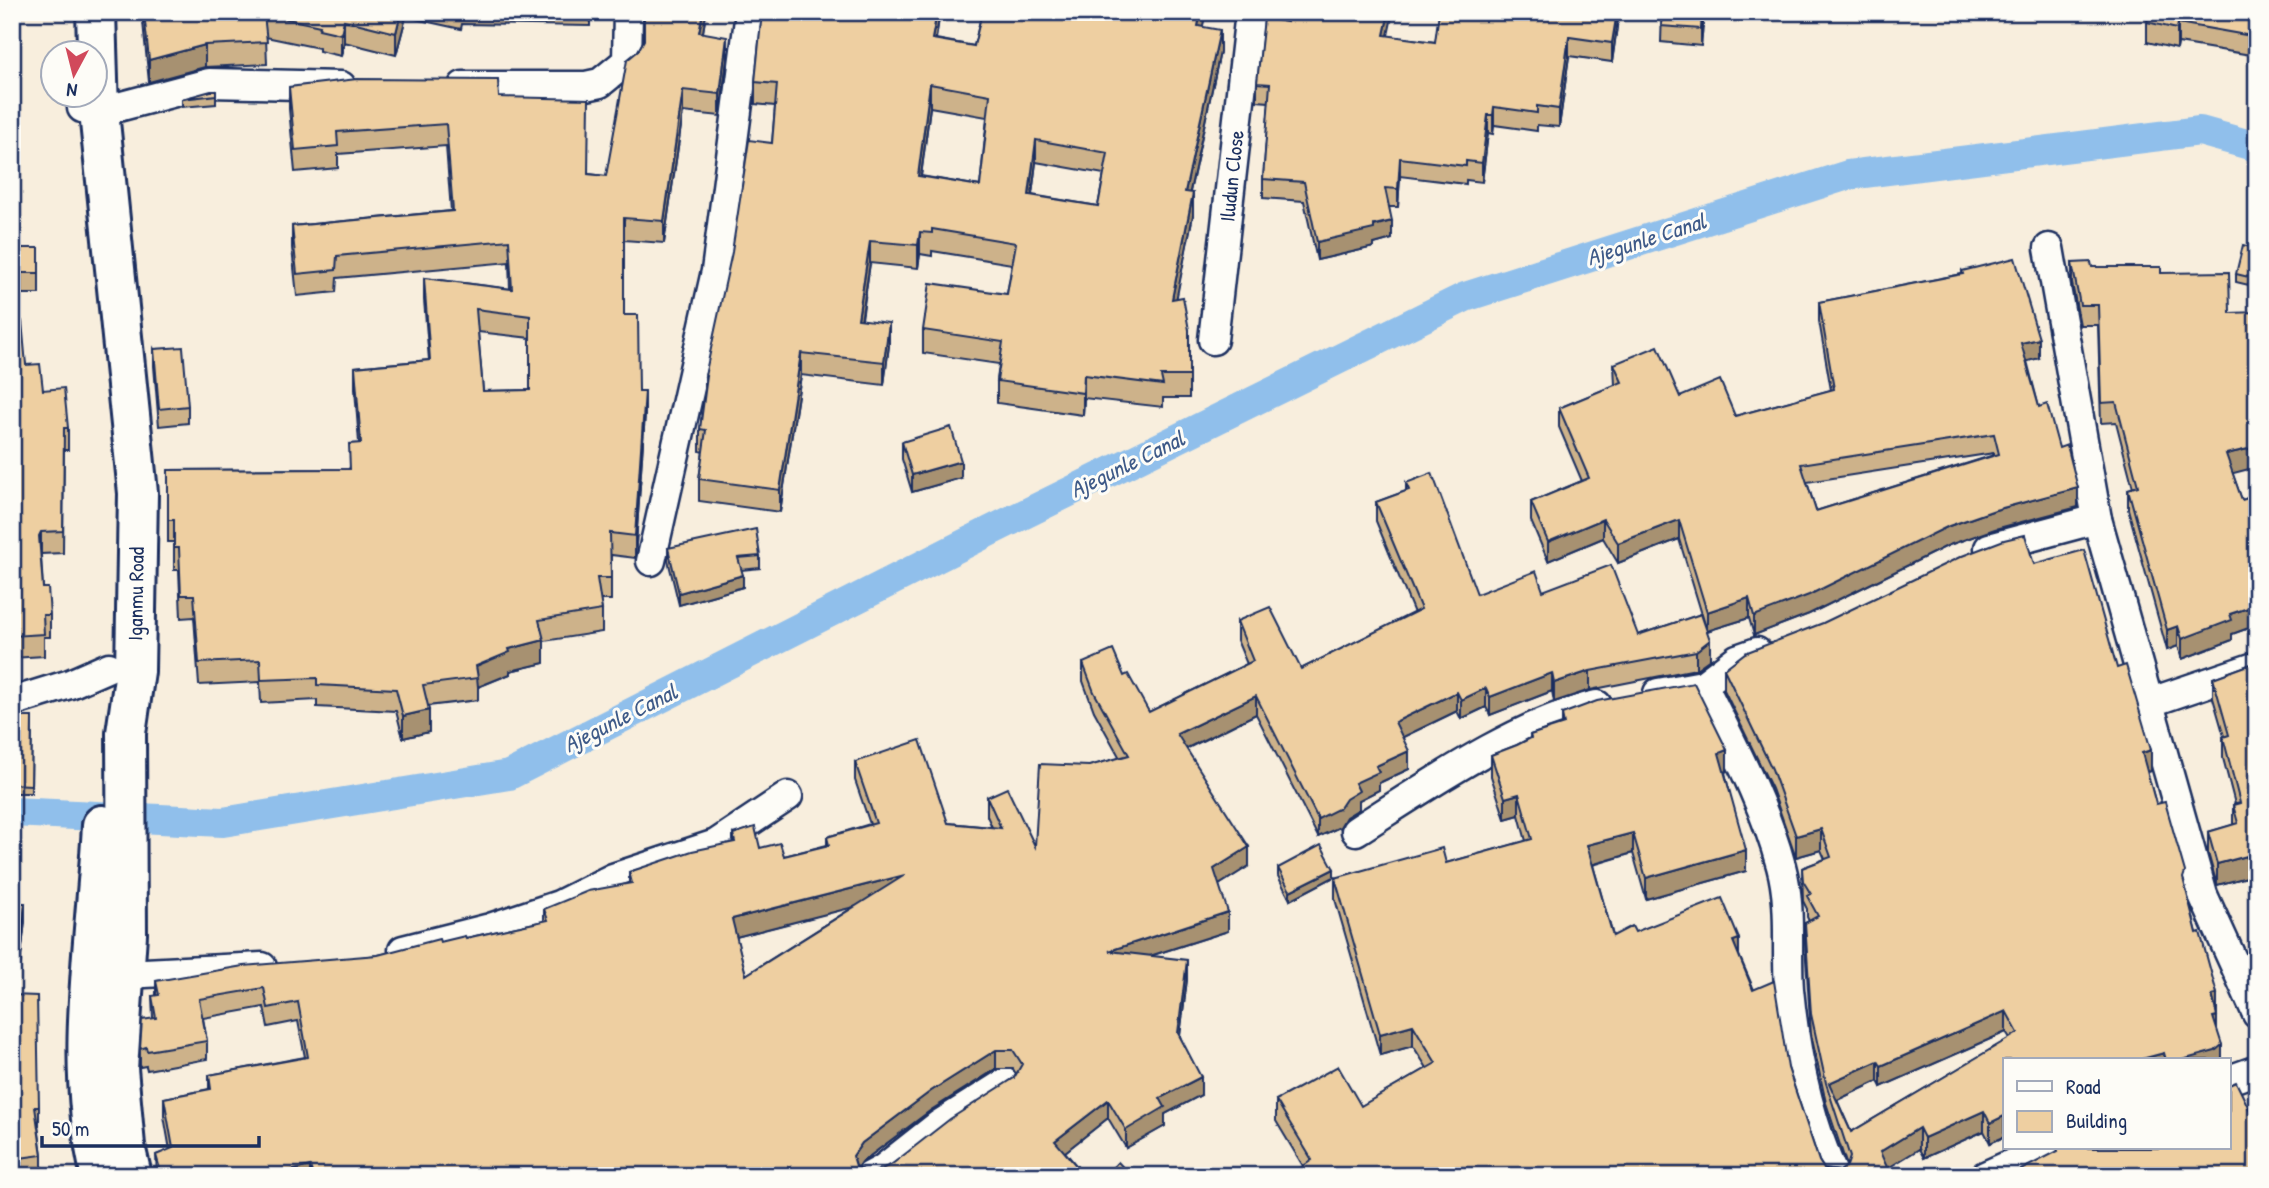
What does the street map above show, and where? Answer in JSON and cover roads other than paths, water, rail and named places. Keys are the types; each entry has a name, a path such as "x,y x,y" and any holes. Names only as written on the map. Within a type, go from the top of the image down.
{"main road":[{"path":"79,12 80,38"},
{"name":"Iganmu Road","path":"94,38 96,12"},
{"name":"Iganmu Road","path":"88,108 122,487 109,667 117,726 112,932 125,974 118,1069 125,1146 132,1176"},
{"name":"Iganmu Road","path":"88,108 138,493 135,671 117,726"},
{"name":"Iganmu Road","path":"101,1176 95,1151 88,1070 88,991 112,932"}],"street":[{"path":"434,86 586,86 600,83 627,61 628,12"},
{"path":"651,561 716,271 750,12"},
{"name":"Iludun Close","path":"1213,340 1250,12"},
{"path":"108,101 209,83 364,86"},
{"path":"2049,248 2097,519 2151,702 2203,895 2257,1014"},
{"path":"1966,557 1999,545 2097,519"},
{"path":"1356,831 1440,777 1544,723 1593,706 1703,685 1737,659 1782,642"},
{"path":"2151,702 2257,666"},
{"path":"12,702 70,684 109,667"},
{"path":"1703,685 1756,791 1782,868 1788,926 1789,988 1808,1108 1834,1176"},
{"path":"376,957 559,905 613,878 716,844 788,796"},
{"path":"125,974 284,966"},
{"path":"2230,1080 2257,1070"},
{"path":"870,1176 883,1169 940,1124 1005,1083"},
{"path":"1985,1176 2043,1150"}],"waterway":[{"name":"Ajegunle Canal","path":"12,812 223,822 509,775 992,530 1465,297 1848,175 2200,131 2257,147"}]}
